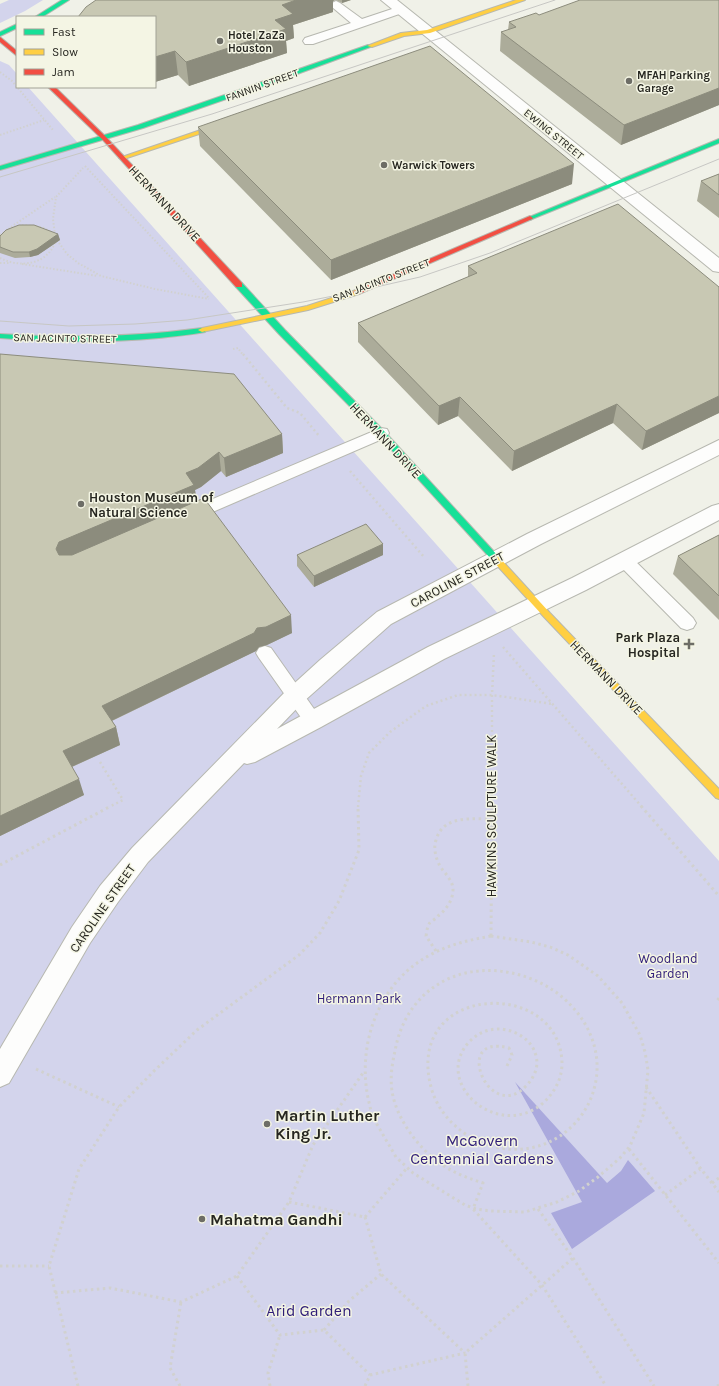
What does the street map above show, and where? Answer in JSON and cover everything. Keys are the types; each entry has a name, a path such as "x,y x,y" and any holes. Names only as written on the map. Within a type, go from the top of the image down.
{"main road":[{"path":"40,16 66,0"},
{"name":"FANNIN STREET","path":"0,168 54,155 148,125 403,34 427,38 522,0"},
{"path":"0,34 16,26"},
{"path":"0,39 16,53"},
{"name":"HERMANN DRIVE","path":"52,88 104,138 270,317 282,332 381,433 537,604 719,795"},
{"path":"122,158 236,119"},
{"name":"SAN JACINTO STREET","path":"0,336 42,339 114,340 192,332 270,317 309,307 362,290 614,183 719,141"}],"street":[{"name":"EWING STREET","path":"388,0 401,10 427,38 614,183 719,267"},
{"name":"CAROLINE STREET","path":"5,1065 80,935 109,894 140,855 232,763 295,696 328,666 384,618 496,559 719,447"},
{"name":"CAROLINE STREET","path":"232,763 313,721 436,653 537,604 719,511"}],"lane":[{"path":"336,5 360,24"},
{"path":"309,41 401,10"},
{"path":"172,522 381,433"},
{"path":"624,560 686,623"},
{"path":"265,653 313,721"}],"path":[{"path":"0,72 16,86"},
{"path":"18,88 57,135"},
{"path":"0,136 44,120"},
{"path":"0,234 56,197 85,166 209,298 155,289 101,276 14,263 0,258"},
{"path":"0,263 34,261 50,254 56,246 53,219 56,197"},
{"path":"10,228 21,225 43,227 51,232 67,254 78,263 101,276"},
{"path":"230,349 238,348 287,408 300,413 424,557"},
{"path":"500,644 719,896"},
{"name":"HAWKINS SCULPTURE WALK","path":"492,936 491,819 492,695 494,652"},
{"path":"78,1386 49,1266 79,1169 119,1108 154,1071 197,1030 299,955 320,933 339,901 359,850 358,800 361,776 369,754 390,732 426,706 458,695 492,695 553,704"},
{"path":"0,865 122,800 100,762"},
{"path":"436,951 426,936 429,924 441,915 451,900 453,888 449,877 440,866 434,853 434,841 441,828 452,821 464,818 491,819"},
{"path":"473,1209 522,1213 538,1209 577,1192 600,1176 629,1149 646,1108 648,1072 646,1054 638,1030 627,1008 611,989 586,967 568,955 520,940 492,936 472,938 454,943 436,951 415,964 397,980 387,993 369,1030 363,1072 373,1116 396,1156 407,1168 414,1175 473,1209 542,1285 606,1386"},
{"path":"473,1209 483,1183 457,1174 436,1161 415,1141 393,1099 391,1083 397,1037 409,1011 419,998 445,980 472,972 492,970 525,975 541,982 568,1000 581,1014 589,1029 594,1045 597,1075 590,1105 583,1115 562,1135 549,1143 527,1150 512,1151 480,1143 461,1131 448,1119 434,1101 430,1089 427,1070 431,1042 437,1030 456,1013 470,1006 500,1001 520,1007 538,1015 549,1025 556,1036 562,1067 561,1078 556,1089 548,1099 532,1111 513,1117 484,1110 472,1102 464,1090 458,1074 459,1059 462,1048 471,1038 482,1030 501,1027 522,1036 537,1054 538,1064 536,1076 521,1091 511,1095 501,1094 491,1089 480,1076 478,1064 481,1055 490,1047 502,1044 509,1048 512,1055 507,1066"},
{"path":"719,998 719,1002"},
{"path":"5,1065 119,1108"},
{"path":"55,1294 110,1288 181,1302 237,1276 289,1202 313,1145 363,1072"},
{"path":"646,1087 700,1169 719,1192"},
{"path":"629,1149 719,1263"},
{"path":"365,1217 407,1168"},
{"path":"665,1195 700,1169"},
{"path":"712,1183 719,1178"},
{"path":"289,1202 365,1217"},
{"path":"538,1209 573,1258 654,1386"},
{"path":"365,1217 381,1274 465,1353 468,1386"},
{"path":"370,1375 465,1353 573,1258"},
{"path":"0,1266 49,1266"},
{"path":"280,1335 324,1330 349,1301 381,1274"},
{"path":"237,1276 280,1335"},
{"path":"180,1386 170,1368 181,1302"},
{"path":"324,1330 370,1375"},
{"path":"270,1386 268,1373 280,1335"},
{"path":"365,1386 370,1375"}],"green space":[{"path":"9,0 43,0 25,11 0,23 0,4"},
{"name":"Hermann Park","path":"0,61 9,65 16,73 16,88 29,88 719,861 719,1386 0,1386"}],"water":[{"path":"515,1082 607,1183 621,1171 628,1160 655,1191 572,1249 551,1213 582,1202"}],"building":[{"name":"Hotel ZaZa Houston","path":"96,0 296,0 282,5 293,14 275,20 286,29 186,62 175,51 156,57 156,16 79,16 86,7"},
{"name":"MFAH Parking Garage","path":"580,0 719,0 719,88 624,125 501,32 516,27 509,22 536,13 539,15"},
{"name":"Warwick Towers","path":"430,46 574,164 331,260 198,127"},
{"path":"719,174 719,195 701,181"},
{"path":"618,204 719,287 719,396 646,431 617,404 514,451 460,397 439,406 358,323 477,273 468,266"},
{"path":"19,225 34,225 58,234 37,249 29,252 13,252 0,247 0,236 6,230"},
{"path":"0,354 234,374 282,434 224,458 219,452 198,468 186,473 194,485 59,542 56,549 59,555 72,555 204,498 291,615 266,627 257,628 254,633 102,706 116,727 63,751 79,779 0,816"},
{"path":"366,524 383,544 314,576 297,555"},
{"path":"719,535 719,596 678,556"}],"tram line":[{"path":"0,177 212,114 555,0"},
{"path":"0,321 69,326 135,324 187,320 303,302 363,290 420,277 490,253 719,159"}],"traffic: fast":[{"path":"40,16 66,0"},
{"path":"0,34 16,26"},
{"path":"0,168 140,126 233,95 370,46"},
{"path":"530,218 719,141"},
{"path":"239,285 282,332 381,433 495,558"},
{"path":"0,336 51,339 101,339 177,334 202,330"}],"traffic: slow":[{"path":"370,46 403,34 428,32 522,0"},
{"path":"122,158 227,123"},
{"path":"202,330 308,308 356,292"},
{"path":"495,558 547,615 719,795"}],"traffic: jam":[{"path":"0,39 16,53"},
{"path":"52,88 104,138 239,285"},
{"path":"356,292 530,218"}],"place":[{"name":"Hotel ZaZa Houston","path":"220,41"},
{"name":"MFAH Parking Garage","path":"629,81"},
{"name":"Warwick Towers","path":"384,165"},
{"name":"Houston Museum of Natural Science","path":"81,504"},
{"name":"Park Plaza Hospital","path":"689,644"},
{"name":"Martin Luther King Jr.","path":"267,1124"},
{"name":"Mahatma Gandhi","path":"202,1219"}],"park label":[{"name":"Woodland Garden","path":"668,966"},
{"name":"McGovern Centennial Gardens","path":"482,1149"},
{"name":"Arid Garden","path":"309,1310"}]}
